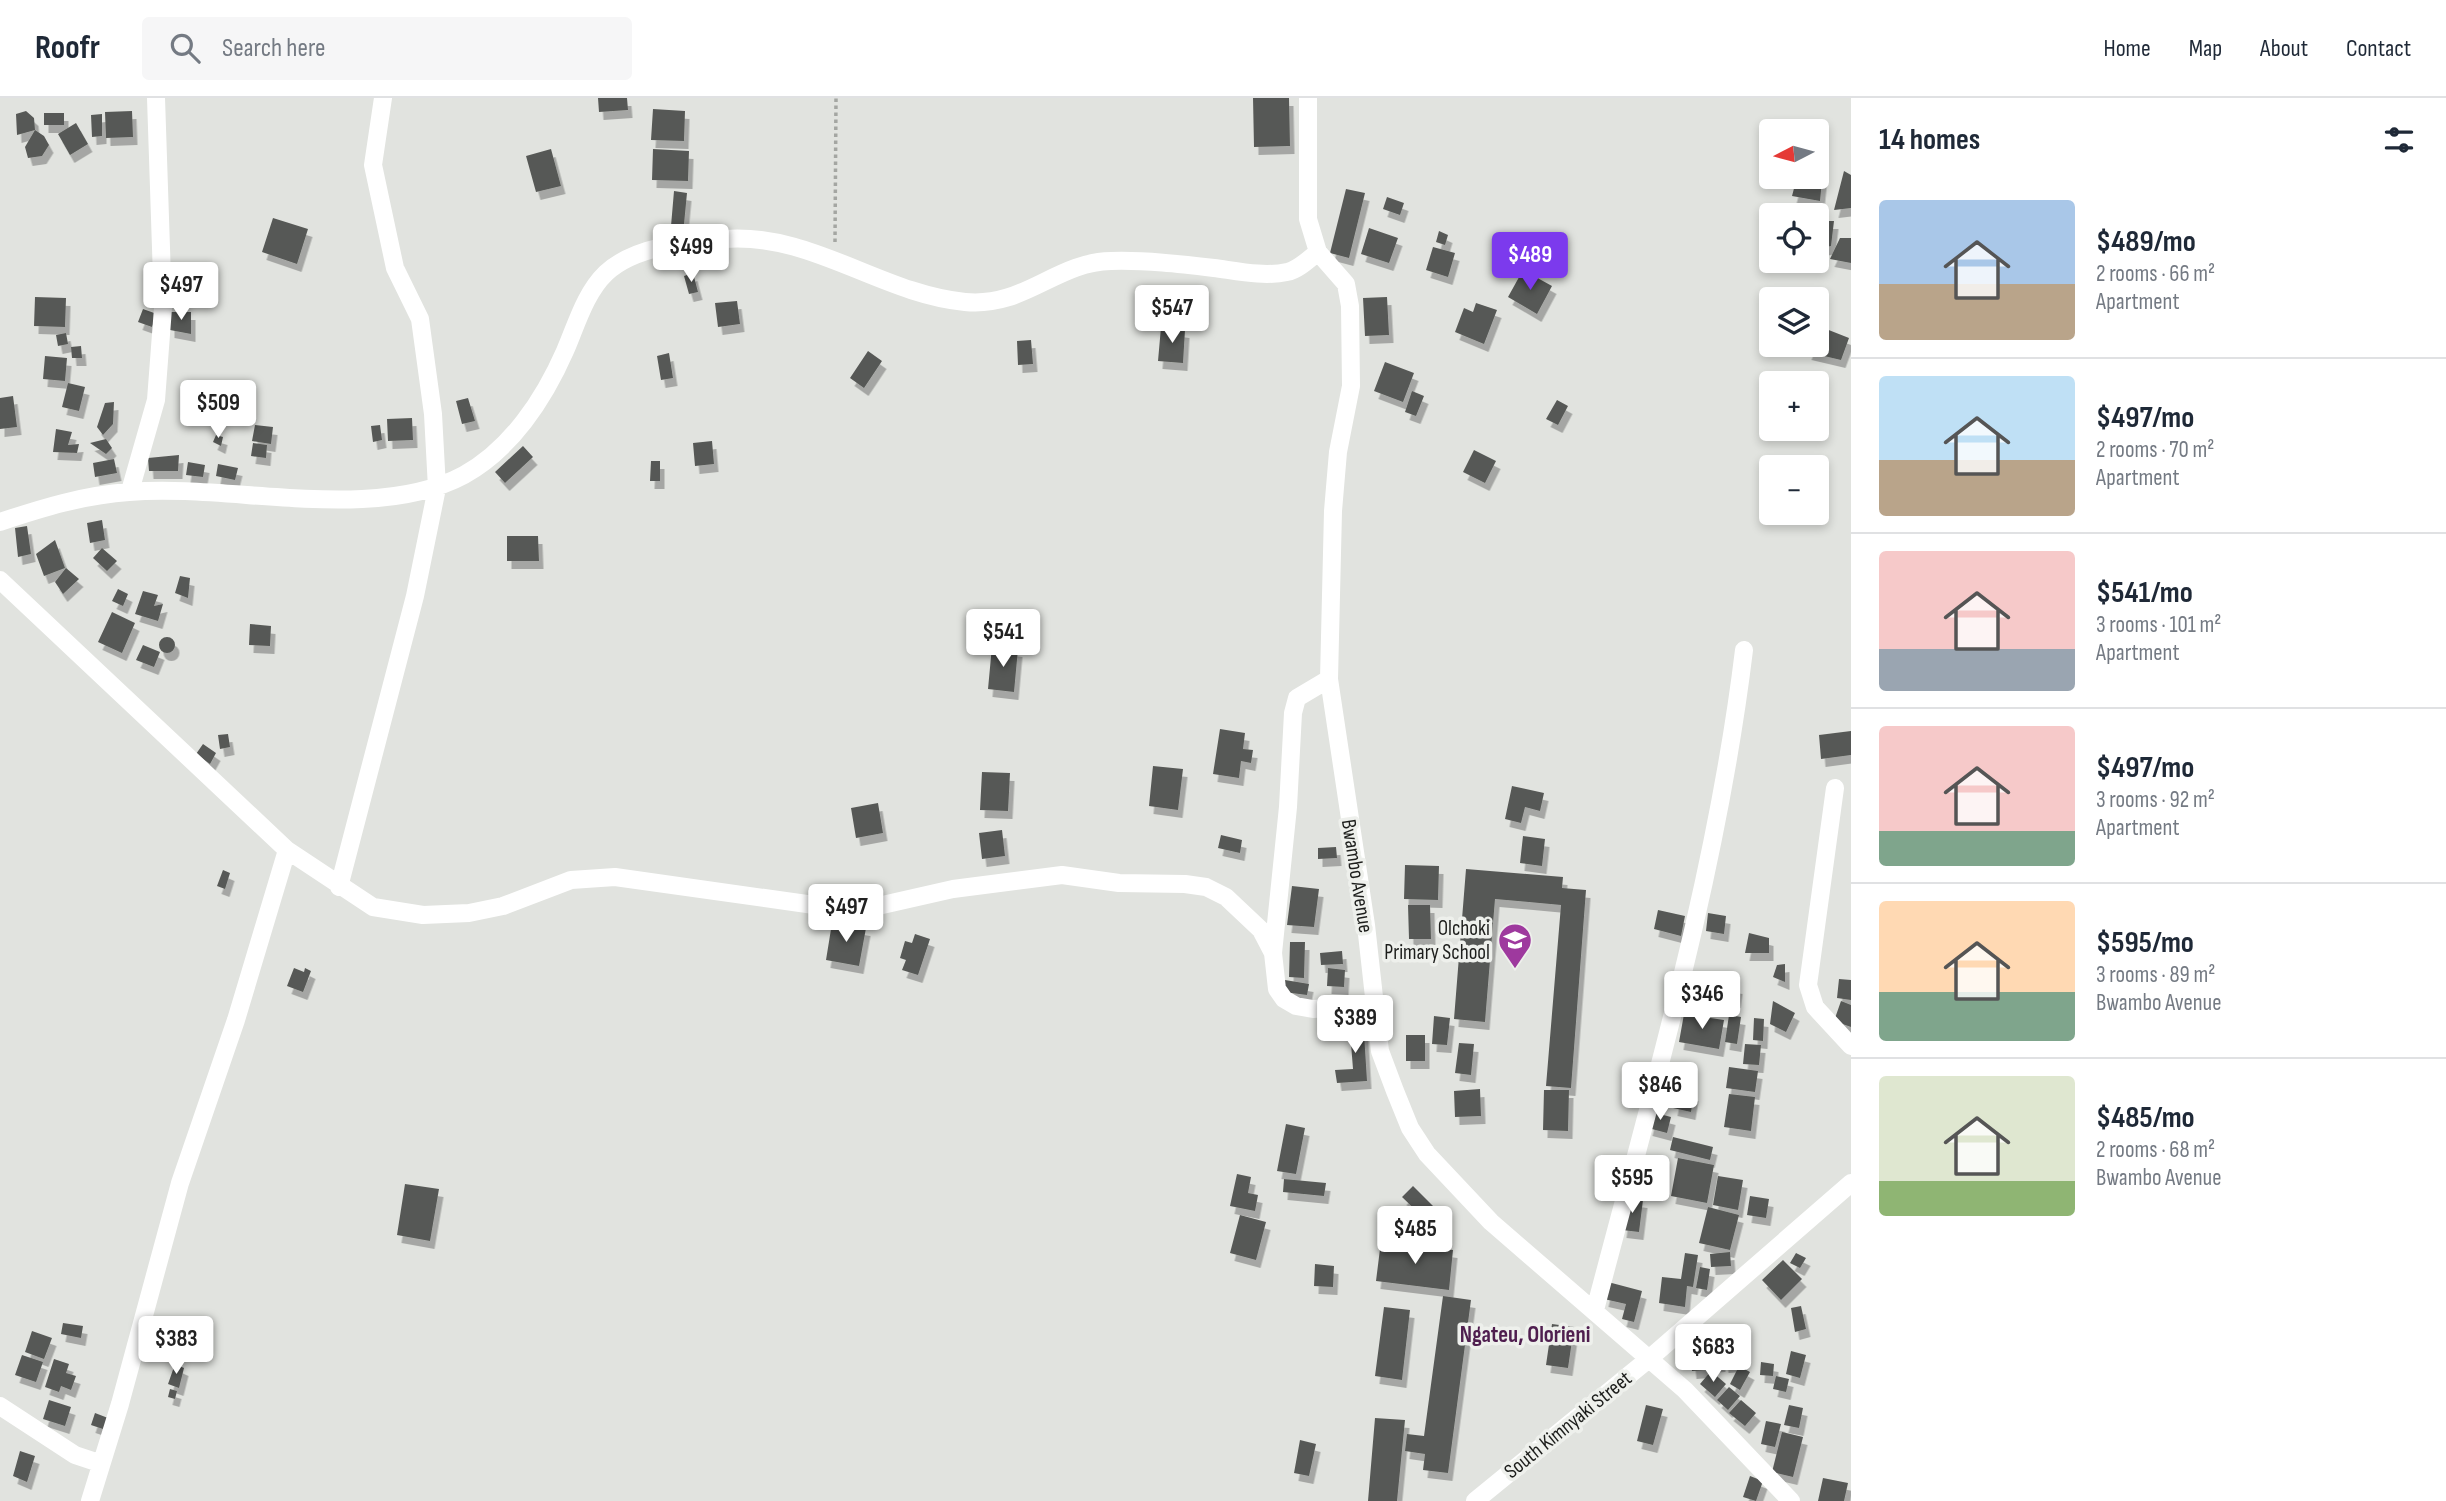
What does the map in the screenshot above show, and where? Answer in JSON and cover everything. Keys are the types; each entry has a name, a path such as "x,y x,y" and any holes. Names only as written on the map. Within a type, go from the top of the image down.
{"street":[{"path":"130,491 156,400 162,321 156,98"},
{"path":"339,887 415,596 437,488 433,414 420,319 395,268 373,165 383,98"},
{"name":"Bwambo Avenue","path":"1308,98 1308,219 1318,252 1346,284 1352,336 1351,386 1338,452 1333,511 1329,679 1366,925 1380,1051 1410,1128 1427,1154 1508,1240 1595,1310 1685,1390 1791,1501"},
{"path":"0,522 52,505 130,491 363,499 437,488 468,473 525,420 558,366 582,310 606,273 659,247 729,238 776,243 835,258 890,284 921,295 964,302 998,303 1074,268 1107,261 1173,263 1260,274 1290,272 1318,252"},
{"path":"0,580 287,850 339,887 373,907 424,915 486,910 555,885 597,877 645,879 799,905 851,908 878,906 953,889 1014,880 1075,875 1119,883 1206,887 1226,897 1247,914 1268,940 1273,953"},
{"path":"1595,1310 1703,888 1733,741 1744,650"},
{"path":"1329,679 1297,698 1293,713 1273,953 1278,989 1284,999 1296,1006 1334,1010 1373,1005"},
{"path":"1835,788 1808,985 1815,1007 1851,1046"},
{"path":"90,1501 99,1463 120,1404 180,1183 236,1020 287,850"},
{"name":"South Kimnyaki Street","path":"1475,1501 1650,1358 1851,1183"},
{"path":"0,1406 75,1455 99,1463"}],"path":[{"path":"835,258 836,98"}],"building":[{"path":"598,98 627,98 628,110 599,112"},
{"path":"1253,98 1289,98 1290,146 1254,147"},
{"path":"653,109 685,111 684,141 651,140"},
{"path":"26,111 34,118 35,130 17,135 16,114"},
{"path":"132,111 133,137 106,138 105,112"},
{"path":"44,113 64,113 64,125 44,125"},
{"path":"102,114 102,136 92,137 91,115"},
{"path":"76,123 88,144 70,155 58,134"},
{"path":"35,130 44,136 49,145 42,156 28,158 25,147"},
{"path":"551,149 561,186 536,192 526,156"},
{"path":"653,149 689,151 688,181 652,180"},
{"path":"1844,171 1851,175 1851,208 1834,210"},
{"path":"1346,189 1365,193 1349,258 1330,253"},
{"path":"1794,189 1821,189 1820,201 1792,196"},
{"path":"674,191 687,193 684,224 671,226"},
{"path":"1387,197 1404,203 1400,215 1383,209"},
{"path":"273,218 308,229 297,264 262,252"},
{"path":"1829,221 1834,221 1831,246"},
{"path":"1369,228 1398,238 1389,263 1361,254"},
{"path":"1439,231 1448,235 1445,245 1436,242"},
{"path":"1840,238 1851,238 1851,263 1830,259"},
{"path":"1433,247 1455,253 1448,277 1426,270"},
{"path":"1523,270 1552,286 1537,314 1508,297"},
{"path":"693,273 698,292 689,294 684,276"},
{"path":"35,297 66,298 65,327 34,326"},
{"path":"1387,297 1389,335 1365,336 1363,298"},
{"path":"737,301 740,324 718,327 715,303"},
{"path":"1476,303 1497,310 1484,344 1455,332 1464,308 1473,312"},
{"path":"143,309 157,314 152,327 138,322"},
{"path":"170,312 191,312 191,334 170,330"},
{"path":"1161,327 1185,330 1183,363 1158,361"},
{"path":"1829,330 1849,338 1841,360 1828,357"},
{"path":"66,333 68,344 58,346 56,335"},
{"path":"1031,340 1033,364 1018,365 1017,341"},
{"path":"81,346 82,358 72,358 71,347"},
{"path":"868,351 882,361 864,388 850,378"},
{"path":"669,353 673,378 661,380 657,356"},
{"path":"45,356 67,358 65,381 43,379"},
{"path":"1385,362 1414,373 1403,402 1374,391"},
{"path":"68,383 85,387 79,411 62,407"},
{"path":"1412,391 1424,396 1416,416 1405,412"},
{"path":"13,396 17,427 0,429 0,398"},
{"path":"468,398 475,421 462,424 456,401"},
{"path":"1557,400 1568,406 1558,425 1546,419"},
{"path":"114,402 113,424 103,435 97,427 105,403"},
{"path":"412,418 413,440 388,441 387,419"},
{"path":"255,425 273,427 271,444 252,441"},
{"path":"380,425 382,440 373,442 371,426"},
{"path":"56,429 72,432 68,445 79,444 77,453 53,452"},
{"path":"216,435 223,437 221,446 213,442"},
{"path":"106,439 112,448 106,454 90,443"},
{"path":"712,441 714,464 695,466 693,443"},
{"path":"253,443 267,445 266,458 251,456"},
{"path":"523,446 533,457 505,483 495,472"},
{"path":"1474,450 1496,461 1485,483 1463,472"},
{"path":"179,455 178,471 149,471 148,458"},
{"path":"114,459 117,473 95,477 93,463"},
{"path":"651,461 660,461 660,481 650,481"},
{"path":"188,462 205,465 203,477 186,475"},
{"path":"218,464 238,468 235,480 216,476"},
{"path":"102,520 105,540 90,543 87,523"},
{"path":"27,526 31,554 18,557 15,528"},
{"path":"507,536 538,536 539,561 507,561"},
{"path":"55,540 65,568 44,576 36,554"},
{"path":"102,548 117,561 107,571 93,558"},
{"path":"66,568 79,579 63,594 55,582"},
{"path":"180,576 190,578 188,598 175,593"},
{"path":"118,589 128,594 123,606 112,601"},
{"path":"143,591 158,595 154,606 163,604 158,621 135,614"},
{"path":"112,612 135,623 122,653 98,642"},
{"path":"250,624 271,626 270,646 249,645"},
{"path":"164,637 170,637 175,645 173,651 164,653 159,648 159,642"},
{"path":"143,645 160,652 154,667 136,660"},
{"path":"992,646 1018,649 1014,692 988,689"},
{"path":"1220,729 1245,733 1243,749 1253,750 1251,763 1241,761 1239,778 1213,774"},
{"path":"1851,731 1851,755 1821,759 1819,735"},
{"path":"228,734 230,747 220,749 218,735"},
{"path":"203,744 216,753 210,764 196,754"},
{"path":"1153,766 1183,769 1178,810 1149,806"},
{"path":"982,772 1010,773 1008,811 980,810"},
{"path":"1512,786 1544,793 1540,811 1525,807 1521,823 1505,819"},
{"path":"878,803 883,833 856,838 851,808"},
{"path":"1002,830 1005,856 982,859 979,833"},
{"path":"1221,835 1242,840 1240,853 1218,848"},
{"path":"1523,836 1545,839 1542,866 1520,863"},
{"path":"1336,847 1337,858 1318,859 1318,848"},
{"path":"1405,865 1439,866 1438,900 1404,899"},
{"path":"1466,869 1563,877 1562,888 1586,890 1571,1088 1546,1086 1561,905 1495,899 1485,1022 1454,1019"},
{"path":"223,870 230,873 225,889 217,886"},
{"path":"1292,886 1319,889 1314,927 1287,925"},
{"path":"1408,905 1430,905 1431,939 1409,939"},
{"path":"1658,910 1685,916 1681,936 1654,929"},
{"path":"1708,913 1726,916 1724,934 1706,931"},
{"path":"832,923 866,928 859,966 826,960"},
{"path":"1749,933 1769,938 1769,953 1745,953"},
{"path":"915,934 930,939 918,975 902,970 906,960 900,958 905,941 912,943"},
{"path":"1290,942 1305,942 1304,978 1289,977"},
{"path":"1342,951 1343,964 1321,965 1320,953"},
{"path":"1785,964 1785,982 1773,977 1777,965"},
{"path":"294,968 304,972 305,968 311,971 303,992 287,986"},
{"path":"1328,968 1345,970 1344,987 1327,986"},
{"path":"1839,979 1851,980 1851,1000 1837,998"},
{"path":"1285,980 1309,984 1307,995 1284,992"},
{"path":"1716,983 1738,986 1736,1000 1714,998"},
{"path":"1773,1001 1795,1013 1786,1032 1770,1024"},
{"path":"1841,1001 1851,1005 1851,1027 1834,1021"},
{"path":"1684,1014 1724,1020 1719,1049 1679,1042"},
{"path":"1729,1015 1741,1017 1737,1044 1725,1042"},
{"path":"1434,1016 1450,1018 1447,1045 1432,1044"},
{"path":"1363,1017 1367,1081 1337,1083 1335,1070 1353,1069 1349,1018"},
{"path":"1754,1018 1764,1019 1763,1041 1753,1040"},
{"path":"1406,1035 1425,1035 1425,1061 1406,1061"},
{"path":"1459,1043 1474,1044 1471,1075 1455,1073"},
{"path":"1745,1044 1761,1045 1759,1065 1743,1064"},
{"path":"1729,1067 1758,1071 1755,1092 1726,1088"},
{"path":"1480,1089 1481,1116 1455,1117 1454,1091"},
{"path":"1677,1089 1694,1093 1691,1112 1673,1108"},
{"path":"1544,1090 1569,1090 1568,1131 1543,1130"},
{"path":"1729,1094 1755,1097 1751,1131 1724,1127"},
{"path":"1652,1112 1671,1117 1667,1133 1648,1128"},
{"path":"1286,1124 1305,1128 1296,1174 1277,1171"},
{"path":"1673,1137 1713,1147 1710,1160 1670,1150"},
{"path":"1678,1158 1714,1165 1707,1203 1671,1196"},
{"path":"1237,1174 1251,1177 1248,1193 1258,1195 1255,1211 1230,1206"},
{"path":"1718,1176 1743,1180 1738,1210 1713,1205"},
{"path":"1284,1179 1326,1183 1324,1196 1283,1192"},
{"path":"405,1184 439,1189 430,1241 397,1235"},
{"path":"1413,1186 1443,1216 1433,1227 1402,1197"},
{"path":"1750,1196 1769,1199 1766,1218 1747,1215"},
{"path":"1626,1198 1643,1200 1639,1232 1622,1230"},
{"path":"1708,1207 1739,1215 1730,1250 1699,1243"},
{"path":"1240,1215 1266,1222 1256,1260 1230,1253"},
{"path":"1381,1241 1453,1250 1449,1290 1376,1281"},
{"path":"1730,1252 1731,1266 1711,1267 1710,1254"},
{"path":"1685,1253 1698,1255 1693,1287 1687,1286 1685,1307 1659,1303 1662,1277 1681,1279"},
{"path":"1796,1253 1806,1258 1800,1268 1790,1263"},
{"path":"1783,1260 1802,1279 1781,1300 1762,1280"},
{"path":"1315,1264 1334,1266 1333,1287 1314,1286"},
{"path":"1700,1267 1710,1269 1707,1290 1696,1288"},
{"path":"1608,1282 1642,1291 1634,1322 1622,1319 1626,1304 1604,1299"},
{"path":"1443,1296 1471,1300 1448,1473 1423,1470 1425,1454 1405,1451 1407,1434 1424,1436"},
{"path":"1801,1306 1806,1329 1795,1332 1791,1308"},
{"path":"1384,1307 1410,1310 1402,1380 1375,1376"},
{"path":"63,1323 83,1326 81,1338 61,1334"},
{"path":"1552,1324 1574,1327 1568,1368 1546,1365"},
{"path":"1733,1330 1736,1364 1724,1365 1721,1332"},
{"path":"32,1331 52,1338 44,1359 25,1352"},
{"path":"1701,1331 1703,1352 1719,1350 1721,1364 1704,1365 1705,1370 1692,1371 1688,1333"},
{"path":"1719,1331 1721,1347 1706,1348 1705,1332"},
{"path":"1791,1351 1806,1355 1800,1378 1786,1374"},
{"path":"22,1355 43,1362 36,1382 15,1375"},
{"path":"54,1359 69,1364 66,1373 76,1376 71,1390 61,1386 59,1392 45,1387"},
{"path":"1761,1362 1774,1364 1773,1376 1760,1375"},
{"path":"175,1364 184,1368 179,1388 168,1384"},
{"path":"1739,1366 1750,1372 1740,1390 1730,1384"},
{"path":"1711,1371 1726,1384 1715,1397 1700,1384"},
{"path":"1776,1376 1789,1379 1786,1392 1773,1389"},
{"path":"1729,1387 1740,1396 1728,1410 1717,1400"},
{"path":"170,1389 177,1391 175,1399 168,1397"},
{"path":"49,1400 71,1407 65,1426 43,1419"},
{"path":"1741,1400 1756,1413 1745,1426 1729,1413"},
{"path":"1646,1405 1663,1409 1653,1445 1637,1441"},
{"path":"1789,1405 1803,1408 1799,1428 1784,1425"},
{"path":"95,1413 108,1418 103,1429 91,1425"},
{"path":"1375,1418 1405,1420 1397,1501 1368,1501"},
{"path":"1766,1421 1781,1424 1775,1447 1761,1444"},
{"path":"1782,1432 1803,1437 1793,1477 1772,1472"},
{"path":"1300,1440 1316,1444 1309,1476 1294,1473"},
{"path":"20,1451 35,1456 27,1482 13,1476"},
{"path":"1750,1476 1763,1481 1756,1501 1743,1497"},
{"path":"1823,1478 1848,1483 1844,1501 1818,1501"}],"place":[{"name":"Olchoki Primary School","path":"1515,970"}],"district":[{"name":"Ngateu, Olorieni","path":"1525,1335"}]}
